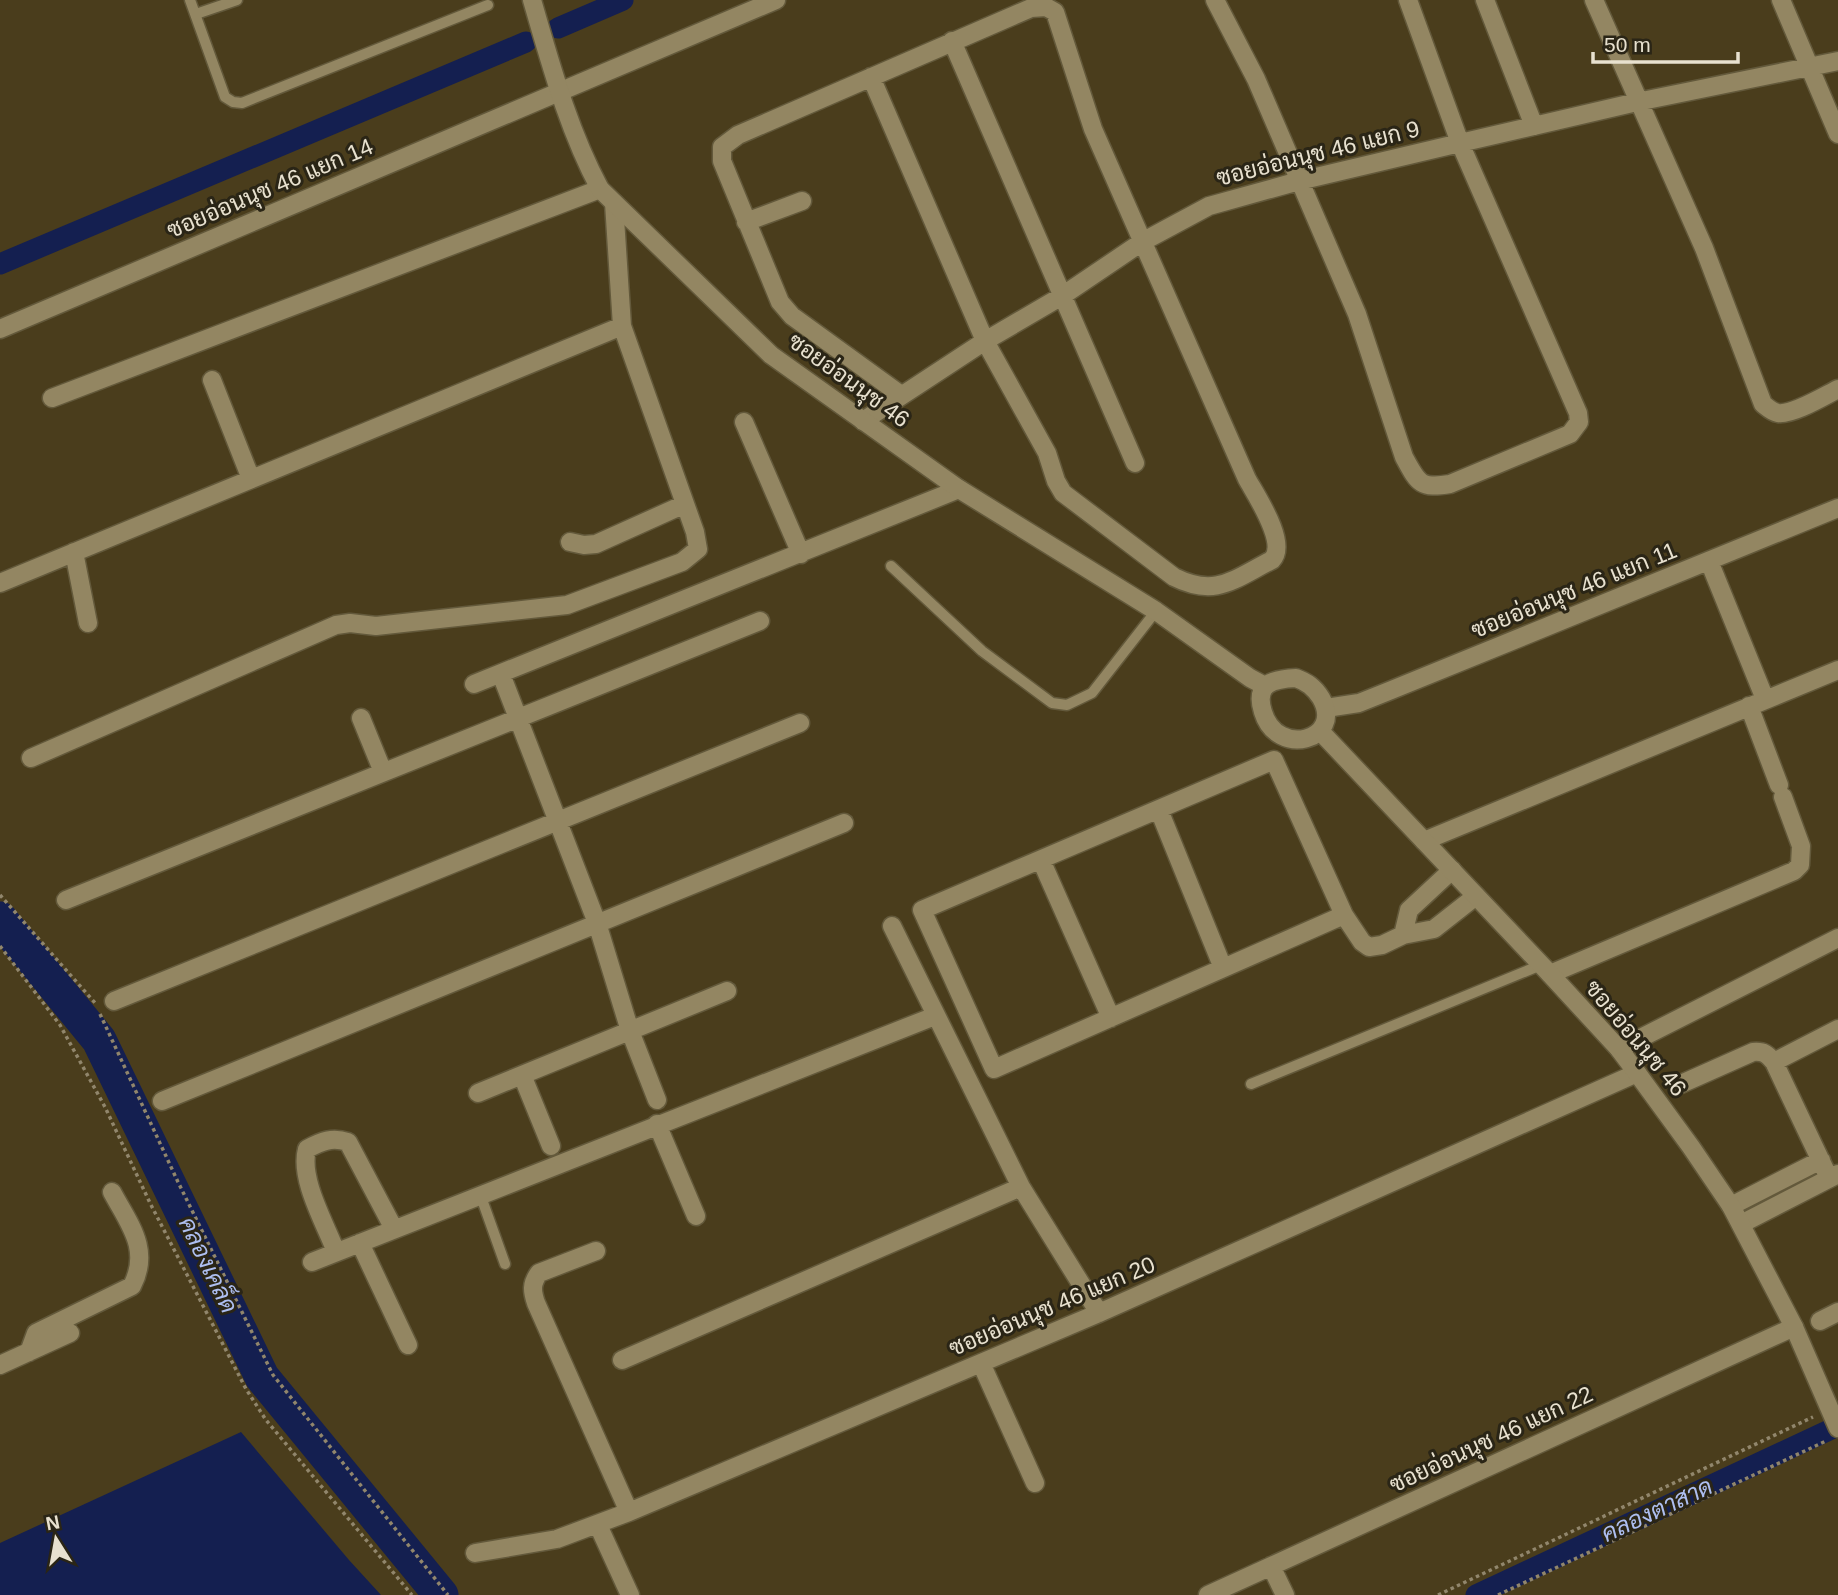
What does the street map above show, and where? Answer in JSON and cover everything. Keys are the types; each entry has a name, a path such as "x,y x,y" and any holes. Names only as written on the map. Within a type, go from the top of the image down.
{"street":[{"name":"ซอยอ่อนนุช 46","path":"531,0 559,92 585,161 600,189 771,355 959,489 1156,611 1265,687"},
{"name":"ซอยอ่อนนุช 46 แยก 14","path":"0,329 776,0"},
{"path":"1215,0 1256,79 1357,314 1404,457 1416,479 1425,486 1450,484 1570,434 1579,422 1578,413 1460,143 1408,0"},
{"path":"1485,0 1534,126"},
{"path":"1594,0 1704,248 1763,404 1772,411 1790,412 1838,389"},
{"path":"1781,0 1838,134"},
{"path":"871,77 985,341 1047,453 1063,493 1174,577 1192,586 1214,587 1226,584 1272,560 1276,555 1276,539 1093,129 1055,12 1046,7 1031,8 952,41 738,135 722,147 722,161 746,222 773,287 792,316 901,395"},
{"path":"952,41 1135,463"},
{"name":"ซอยอ่อนนุช 46 แยก 9","path":"863,421 985,341 1062,296 1142,242 1209,206 1299,181 1637,102 1838,61"},
{"path":"52,398 600,189"},
{"path":"746,222 802,201"},
{"path":"31,758 342,623 376,626 567,605 682,562 698,549 685,504 622,326 614,203"},
{"path":"0,583 622,326"},
{"path":"212,380 251,479"},
{"path":"744,422 801,554"},
{"path":"474,684 959,489"},
{"path":"570,542 596,544 685,504"},
{"name":"ซอยอ่อนนุช 46 แยก 11","path":"1326,708 1359,703 1838,508"},
{"path":"74,552 88,623"},
{"path":"1545,970 1794,871 1800,865 1801,846 1781,791 1757,703 1709,561"},
{"path":"66,900 760,621"},
{"path":"1424,841 1838,670"},
{"path":"501,674 597,923 630,1031 657,1100"},
{"path":"1296,678 1306,682 1315,689 1326,708 1325,724 1320,731 1304,740 1290,740 1277,735 1268,725 1262,711 1260,697 1265,687 1282,679 1296,678"},
{"path":"360,718 383,772"},
{"path":"114,1001 800,723"},
{"name":"ซอยอ่อนนุช 46","path":"1320,731 1619,1049 1637,1073 1741,1224 1822,1388 1830,1408 1832,1435"},
{"path":"1344,915 994,1069 922,911 1274,760 1344,915 1362,942 1369,947 1382,945 1403,935 1434,929 1476,896"},
{"path":"1159,810 1223,968"},
{"path":"162,1101 844,823"},
{"path":"1041,860 1111,1018"},
{"path":"1403,935 1409,909 1452,870"},
{"path":"892,926 1021,1187 1099,1313"},
{"path":"1619,1049 1838,937"},
{"path":"478,1093 727,991"},
{"path":"312,1262 935,1016"},
{"path":"1774,1062 1838,1029"},
{"path":"1681,1084 1753,1052 1768,1054 1821,1160 1834,1176 1741,1224"},
{"name":"ซอยอ่อนนุช 46 แยก 20","path":"475,1552 557,1539 598,1525 1099,1313 1637,1073"},
{"path":"522,1075 551,1146"},
{"path":"657,1124 696,1216"},
{"path":"336,1252 308,1181 304,1159 307,1149 321,1142 335,1138 348,1142 394,1228"},
{"path":"1731,1206 1821,1160"},
{"path":"622,1360 1021,1187"},
{"path":"29,1352 36,1333 132,1286 141,1263 136,1237 112,1192"},
{"path":"360,1243 408,1345"},
{"path":"596,1251 539,1273 533,1281 532,1289 629,1512"},
{"path":"1820,1321 1838,1312"},
{"name":"ซอยอ่อนนุช 46 แยก 22","path":"1208,1595 1794,1327"},
{"path":"0,1365 70,1333"},
{"path":"981,1363 1035,1483"},
{"path":"598,1525 630,1595"},
{"path":"1270,1566 1285,1595"}],"lane":[{"path":"190,0 225,97 242,103 488,5"},
{"path":"195,15 237,0"},
{"path":"891,566 982,651 1052,704 1066,705 1092,693 1156,611"},
{"path":"1251,1084 1545,970"},
{"path":"480,1195 505,1264"}],"path":[{"path":"0,895 94,999 178,1182 274,1375 448,1595"},
{"path":"0,946 60,1025 105,1107 150,1203 246,1390 266,1420 412,1595"},
{"path":"1438,1595 1830,1408"},
{"path":"1498,1595 1832,1435"}],"water":[{"path":"241,1432 381,1595 0,1595 0,1543"}],"waterway":[{"path":"558,28 623,0"},
{"path":"0,264 526,42"},
{"name":"คลองเคล็ด","path":"0,919 99,1040 262,1377 441,1595"},
{"name":"คลองตาสาด","path":"1476,1595 1838,1426"}]}
